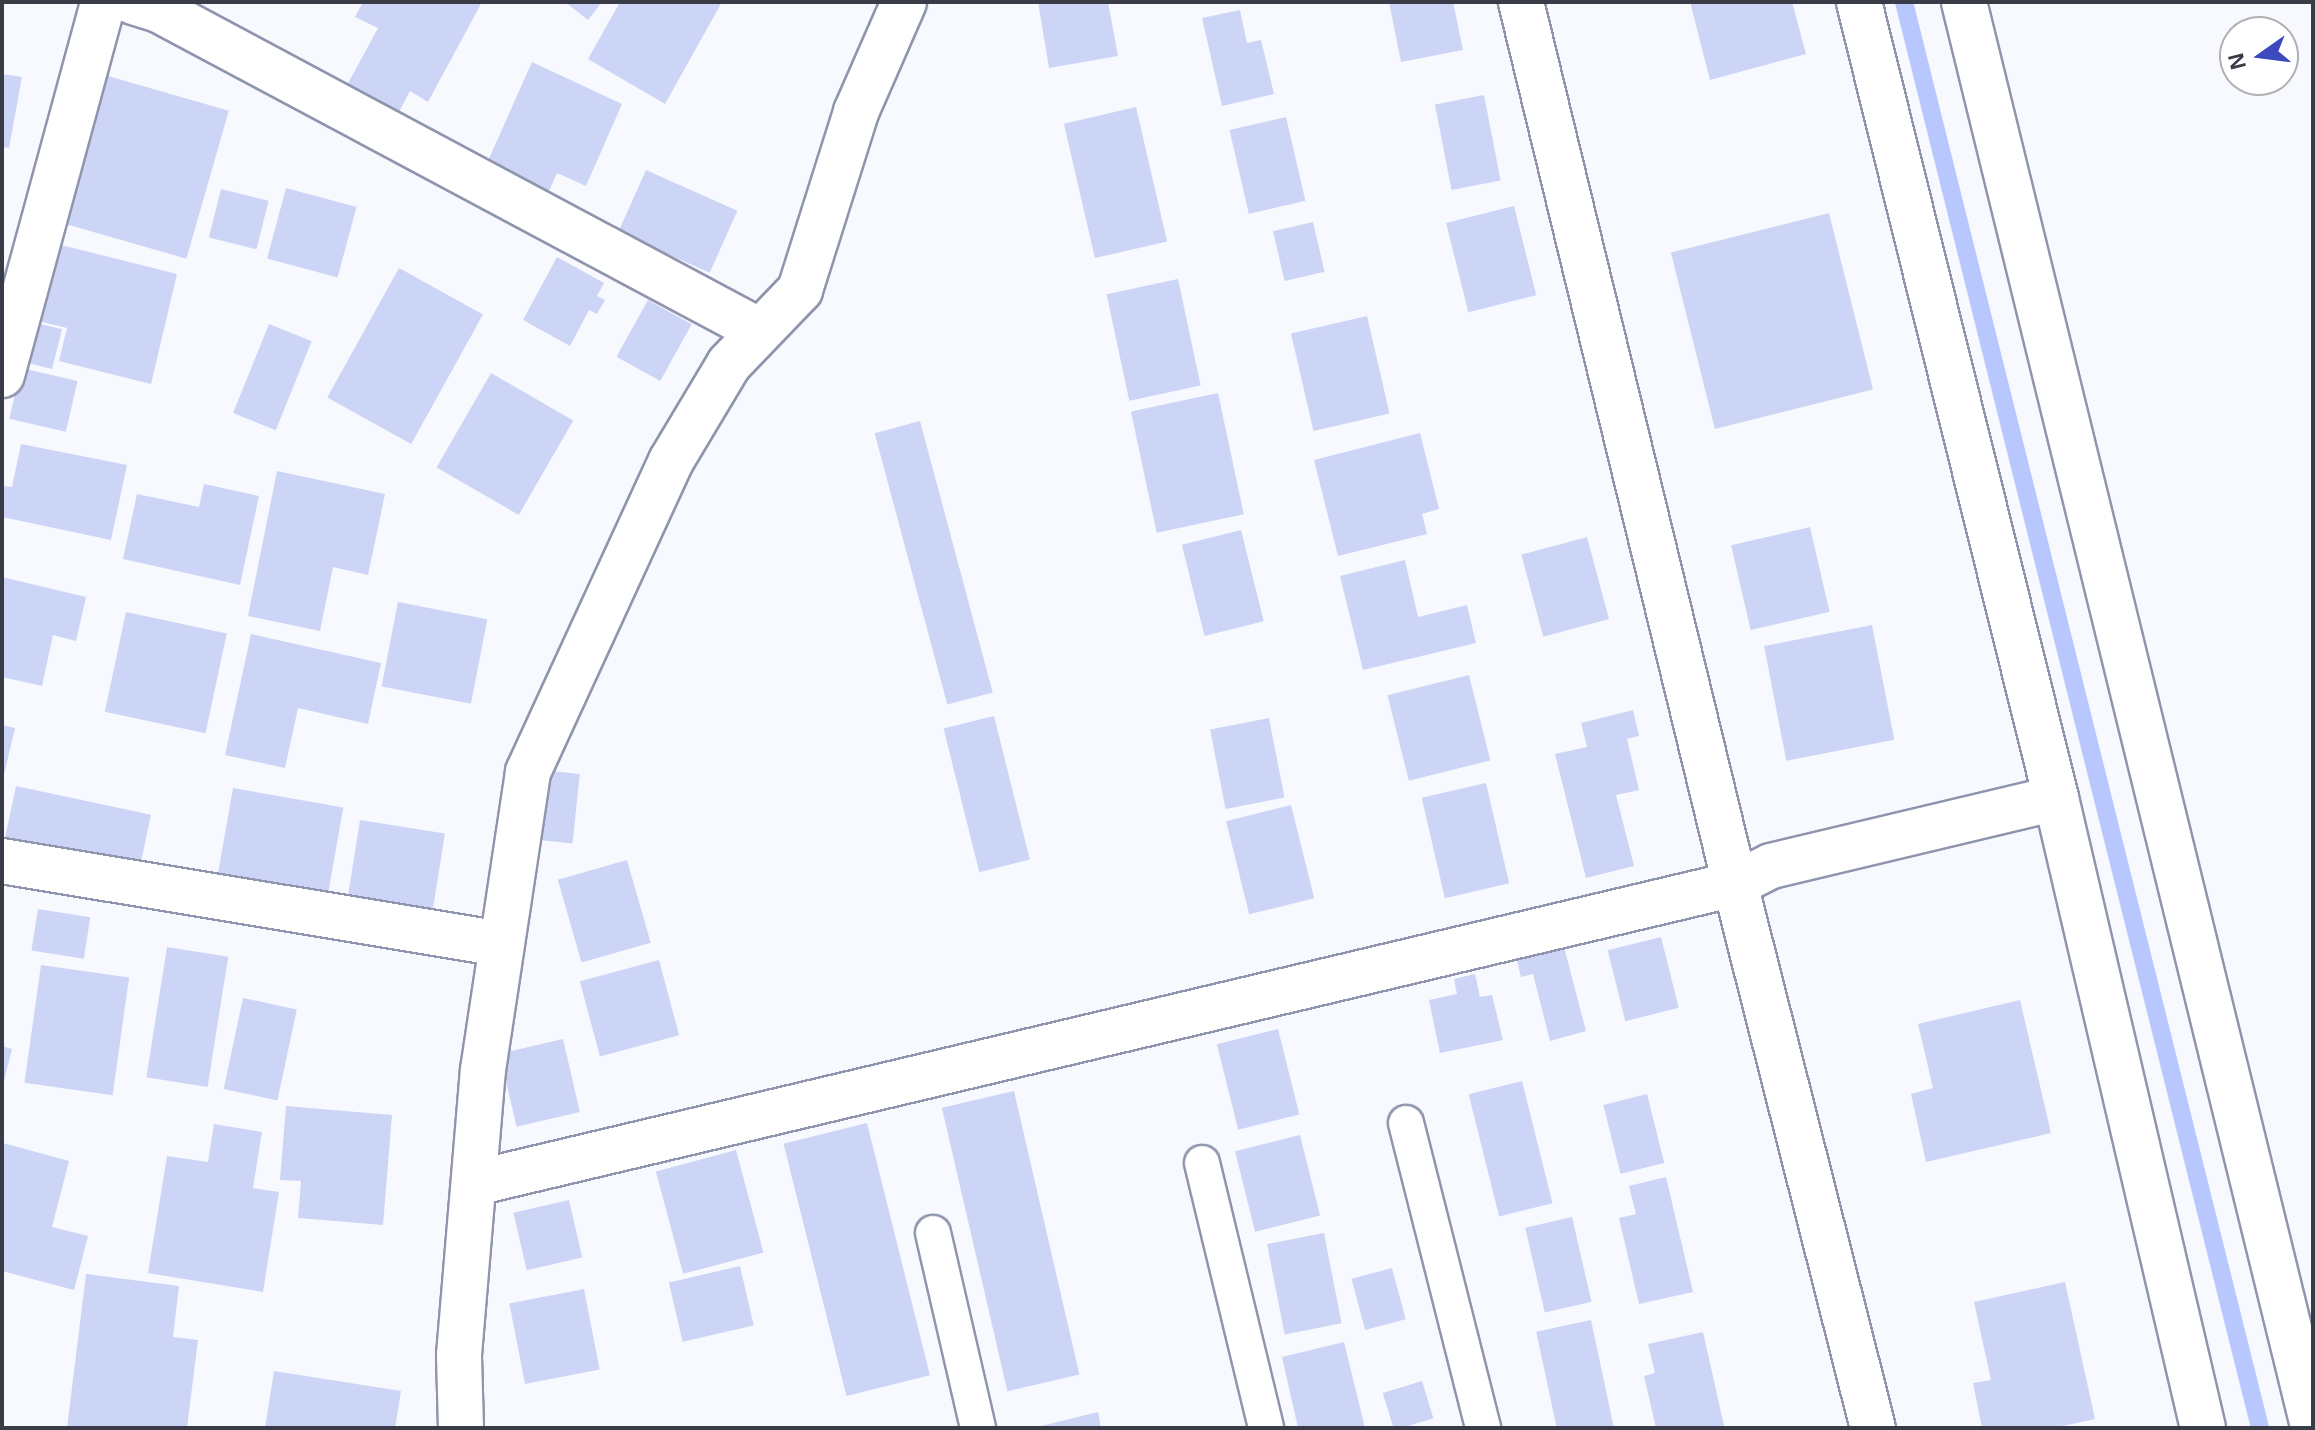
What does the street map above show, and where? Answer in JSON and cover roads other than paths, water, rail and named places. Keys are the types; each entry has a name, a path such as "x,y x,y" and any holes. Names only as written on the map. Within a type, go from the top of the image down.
{"street":[{"path":"2,375 103,2"},
{"path":"133,2 159,10 758,330"},
{"path":"461,1428 459,1355 483,1070 528,772 671,461 729,364 758,330 800,290 856,112 904,2"},
{"path":"1521,2 1735,884 1873,1428"},
{"path":"1859,2 2056,798 2203,1428"},
{"path":"1964,2 2313,1426"},
{"path":"475,1183 1735,884 1771,866 2056,798"},
{"path":"2,861 501,944"}],"lane":[{"path":"1406,1123 1483,1428"},
{"path":"1202,1163 1266,1428"},
{"path":"933,1233 978,1428"}],"waterway":[{"path":"1904,2 2260,1428"}]}
